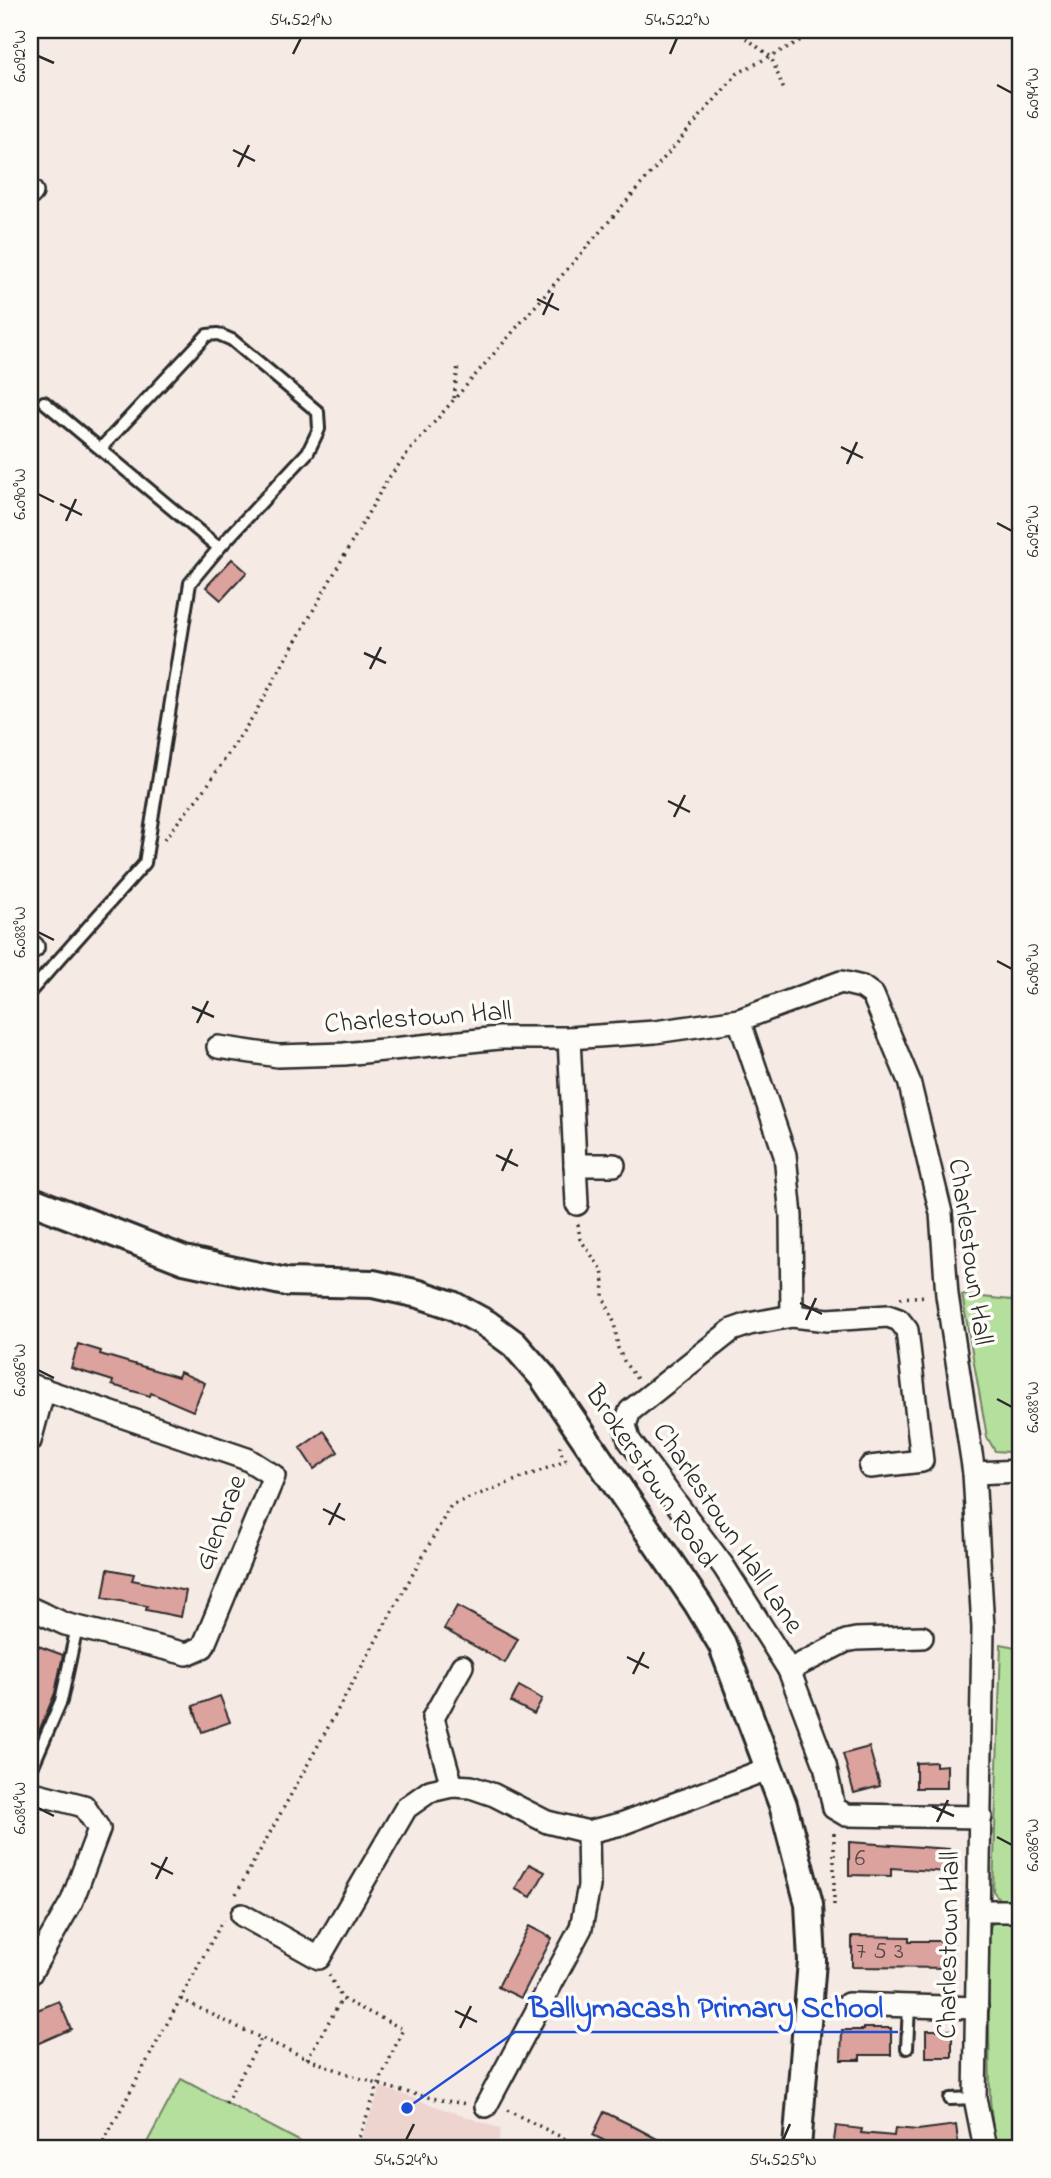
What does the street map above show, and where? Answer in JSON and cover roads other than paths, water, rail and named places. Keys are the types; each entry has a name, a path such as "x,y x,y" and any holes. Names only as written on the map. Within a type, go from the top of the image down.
{"street":[{"name":"Charlestown Hall","path":"218,1047 278,1056 318,1055 499,1038 569,1038 655,1032 739,1020 841,982 862,987 873,995 909,1081 941,1213 947,1295 974,1473 984,1628 975,2098 985,2148"},
{"path":"739,1020 785,1155 791,1216 792,1316"},
{"path":"569,1038 577,1204"},
{"path":"575,1165 614,1165"},
{"name":"Brokerstown Road","path":"30,1200 184,1260 286,1282 373,1283 452,1305 487,1324 514,1344 543,1377 723,1644 770,1768 799,1859 809,1904 812,1961 797,2148"},
{"name":"Charlestown Hall Lane","path":"870,1467 922,1461 907,1331 899,1320 888,1316 828,1320 792,1316 732,1330 629,1411 625,1425 629,1440 724,1567 789,1670 825,1765 834,1808 846,1815 981,1818"},
{"name":"Glenbrae","path":"30,1441 37,1387 247,1459 274,1476 203,1647 187,1654 76,1626 30,1608"},
{"path":"974,1473 1021,1471"},
{"name":"Charlestown Hall Lane","path":"789,1670 846,1641 922,1637"},
{"path":"452,1786 433,1718 462,1666"},
{"path":"233,1910 319,1958 406,1808 430,1791 452,1786 471,1787 494,1795 547,1822 588,1832 621,1824 770,1768"},
{"path":"30,1792 84,1806 99,1829 72,1901 30,1974"},
{"path":"486,2106 580,1928 589,1886 588,1832"},
{"path":"979,1911 1021,1911"},
{"path":"848,2004 977,2008"}],"lane":[{"path":"30,992 145,863 190,583 308,452 319,429 318,412 232,340 218,334 207,335 101,448"},
{"path":"44,402 219,548"},
{"path":"30,1772 61,1700 76,1626"},
{"path":"907,2048 909,2006"},
{"path":"950,2099 975,2098"}],"place":[{"name":"Ballymacash Primary School","path":"407,2108"}]}
